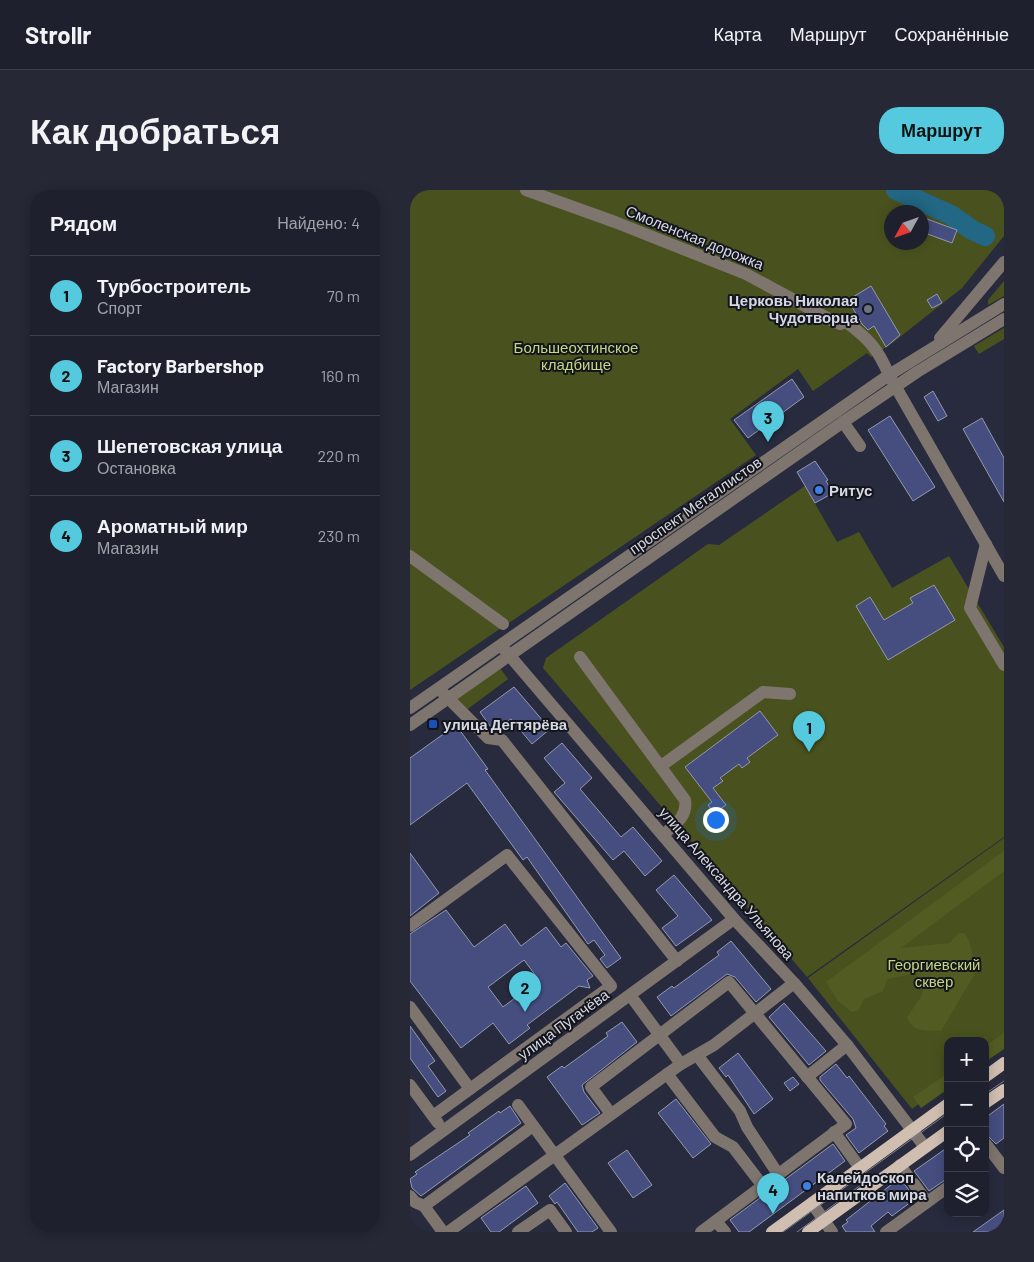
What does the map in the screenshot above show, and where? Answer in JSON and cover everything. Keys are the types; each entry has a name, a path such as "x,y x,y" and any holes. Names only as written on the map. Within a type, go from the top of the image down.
{"main road":[{"path":"989,1075 1003,1066"},
{"path":"989,1100 1004,1090"},
{"path":"772,1232 944,1107"},
{"path":"808,1232 944,1134"}],"street":[{"name":"Смоленская дорожка","path":"526,190 615,222 746,274 832,321 840,324 846,322 868,339 881,355 892,381"},
{"path":"930,349 966,310 1004,262"},
{"name":"проспект Металлистов","path":"410,725 843,422 930,349 1004,304"},
{"name":"проспект Металлистов","path":"410,708 500,644 892,381 1004,319"},
{"path":"892,381 1004,576"},
{"path":"843,422 860,446"},
{"path":"986,544 970,608 1004,665"},
{"path":"410,556 503,624"},
{"name":"улица Александра Ульянова","path":"500,644 734,919 794,983 847,1046 925,1147"},
{"path":"580,657 685,800 687,808 683,816 663,835"},
{"path":"439,687 447,699 488,738 502,740 677,961"},
{"path":"661,766 763,692 790,694"},
{"path":"410,926 507,855 611,986 432,1116"},
{"name":"улица Пугачёва","path":"410,1156 734,919"},
{"path":"611,1114 591,1086 660,1036 729,982 846,1124 701,1232"},
{"path":"448,1232 681,1064 714,1046 794,983"},
{"path":"630,996 681,1064"},
{"path":"410,1007 470,1089"},
{"path":"807,1077 847,1046"},
{"path":"697,1055 740,1111 747,1127 778,1174"},
{"path":"667,1074 715,1137 733,1147 763,1186"},
{"path":"410,1085 444,1131"},
{"path":"518,1105 611,1232"},
{"path":"424,1206 533,1126"},
{"path":"834,1132 860,1168"},
{"path":"990,1156 1004,1168"},
{"path":"900,1165 927,1202"},
{"path":"886,1232 944,1189"},
{"path":"410,1196 415,1202 424,1206 443,1232"},
{"path":"812,1203 832,1232"},
{"path":"518,1232 550,1210 566,1232"},
{"path":"716,1221 725,1232"}],"green space":[{"name":"Большеохтинское кладбище","path":"410,190 1001,190 1004,194 1004,236 962,288 891,344 871,357 867,353 813,391 798,369 730,419 756,455 410,690"},
{"path":"1004,281 1004,296 988,305 988,300"},
{"path":"1004,328 1004,339 979,354 974,346"},
{"path":"805,486 837,542 859,532 892,588 949,556 1004,647 1004,837 807,977 543,668 546,658 708,544 719,545"},
{"path":"500,668 508,679 465,711 457,699"},
{"name":"Георгиевский сквер","path":"1004,838 1004,1042 989,1053 989,1037 944,1037 944,1086 912,1109 808,978"},
{"path":"1004,851 1004,871 901,948 950,943 959,933 964,933 967,937 977,970 941,1031 916,1028 907,1017 921,997 924,987 916,973 887,979 883,991 864,999 859,1010 852,1012 838,1001 826,982"},
{"path":"1004,1033 1004,1049 989,1059 989,1043"},
{"path":"944,1076 944,1092 921,1108 913,1097"}],"building":[{"path":"929,220 957,230 952,243 929,235"},
{"name":"Церковь Николая Чудотворца","path":"871,286 900,335 886,347 874,326 868,330 862,324 848,300"},
{"path":"937,294 942,303 932,308 927,300"},
{"path":"792,379 804,397 748,438 734,420"},
{"path":"933,391 947,416 938,421 924,397"},
{"path":"890,416 935,487 913,501 868,430"},
{"path":"982,418 1004,458 1004,502 963,429"},
{"path":"815,461 828,480 826,481 833,493 815,503 797,472"},
{"path":"934,585 955,620 888,660 856,606 870,597 884,620 913,603 910,598"},
{"path":"514,687 550,729 532,744 511,719 493,730 480,712"},
{"path":"760,711 778,735 747,758 750,762 742,768 739,764 720,778 723,781 713,788 726,805 714,813 708,805 712,802 685,767"},
{"path":"456,725 488,769 485,770 621,958 607,968 600,959 605,955 594,940 588,944 527,857 523,860 467,783 410,825 410,758"},
{"path":"562,743 592,778 580,789 621,837 633,827 662,861 645,876 624,851 613,860 554,792 565,783 544,758"},
{"path":"410,853 439,893 410,916"},
{"path":"674,875 712,920 676,946 662,928 678,916 656,890"},
{"path":"446,910 474,947 505,924 521,946 546,927 561,947 566,943 593,976 587,980 590,988 579,986 527,1025 530,1028 509,1044 493,1023 461,1048 410,981 410,934","holes":["524,960 539,980 503,1007 488,987"]},
{"path":"731,941 771,989 756,1002 735,977 727,974 671,1016 657,997 672,986 674,988 719,955 717,952"},
{"path":"784,1003 826,1051 809,1065 769,1017"},
{"path":"622,1022 637,1042 582,1085 584,1092 600,1113 582,1125 547,1077 562,1066 564,1068 608,1036 606,1033"},
{"path":"410,1026 435,1061 428,1066 446,1091 438,1097 410,1058"},
{"path":"738,1053 773,1099 754,1114 728,1075 726,1077 719,1068"},
{"path":"836,1064 847,1078 849,1076 886,1124 884,1126 888,1131 859,1153 846,1135 856,1128 853,1119 820,1080 820,1077"},
{"path":"793,1077 799,1084 790,1091 784,1083"},
{"path":"676,1099 711,1144 693,1158 658,1113"},
{"path":"1004,1104 1004,1138 996,1144 989,1137 989,1115"},
{"path":"510,1106 521,1123 421,1196 412,1188 410,1179 417,1174 415,1172 470,1135 468,1133 499,1111 500,1113"},
{"path":"833,1144 845,1161 749,1232 739,1232 730,1220"},
{"path":"627,1150 652,1185 633,1198 608,1163"},
{"path":"944,1150 944,1181 929,1191 914,1171"},
{"path":"896,1181 898,1183 901,1181 915,1199 892,1216 888,1212 871,1226 875,1232 846,1232 842,1226 848,1222 846,1220"},
{"path":"565,1183 598,1228 592,1232 578,1232 557,1202 555,1204 549,1196"},
{"path":"526,1186 538,1203 499,1232 491,1232 481,1218"},
{"path":"1004,1210 1004,1232 973,1232"}],"waterway":[{"path":"896,190 951,215 972,230 985,236"}],"tram line":[{"path":"989,1091 1004,1081"},
{"path":"783,1232 944,1116"},
{"path":"797,1232 873,1176"}],"place":[{"name":"Церковь Николая Чудотворца","path":"868,309"},
{"name":"Шепетовская улица","path":"768,442"},
{"name":"Ритус","path":"819,490"},
{"name":"улица Дегтярёва","path":"433,724"},
{"name":"Турбостроитель","path":"809,752"},
{"name":"Factory Barbershop","path":"525,1012"},
{"name":"Калейдоскоп напитков мира","path":"807,1186"},
{"name":"Ароматный мир","path":"773,1214"}]}
